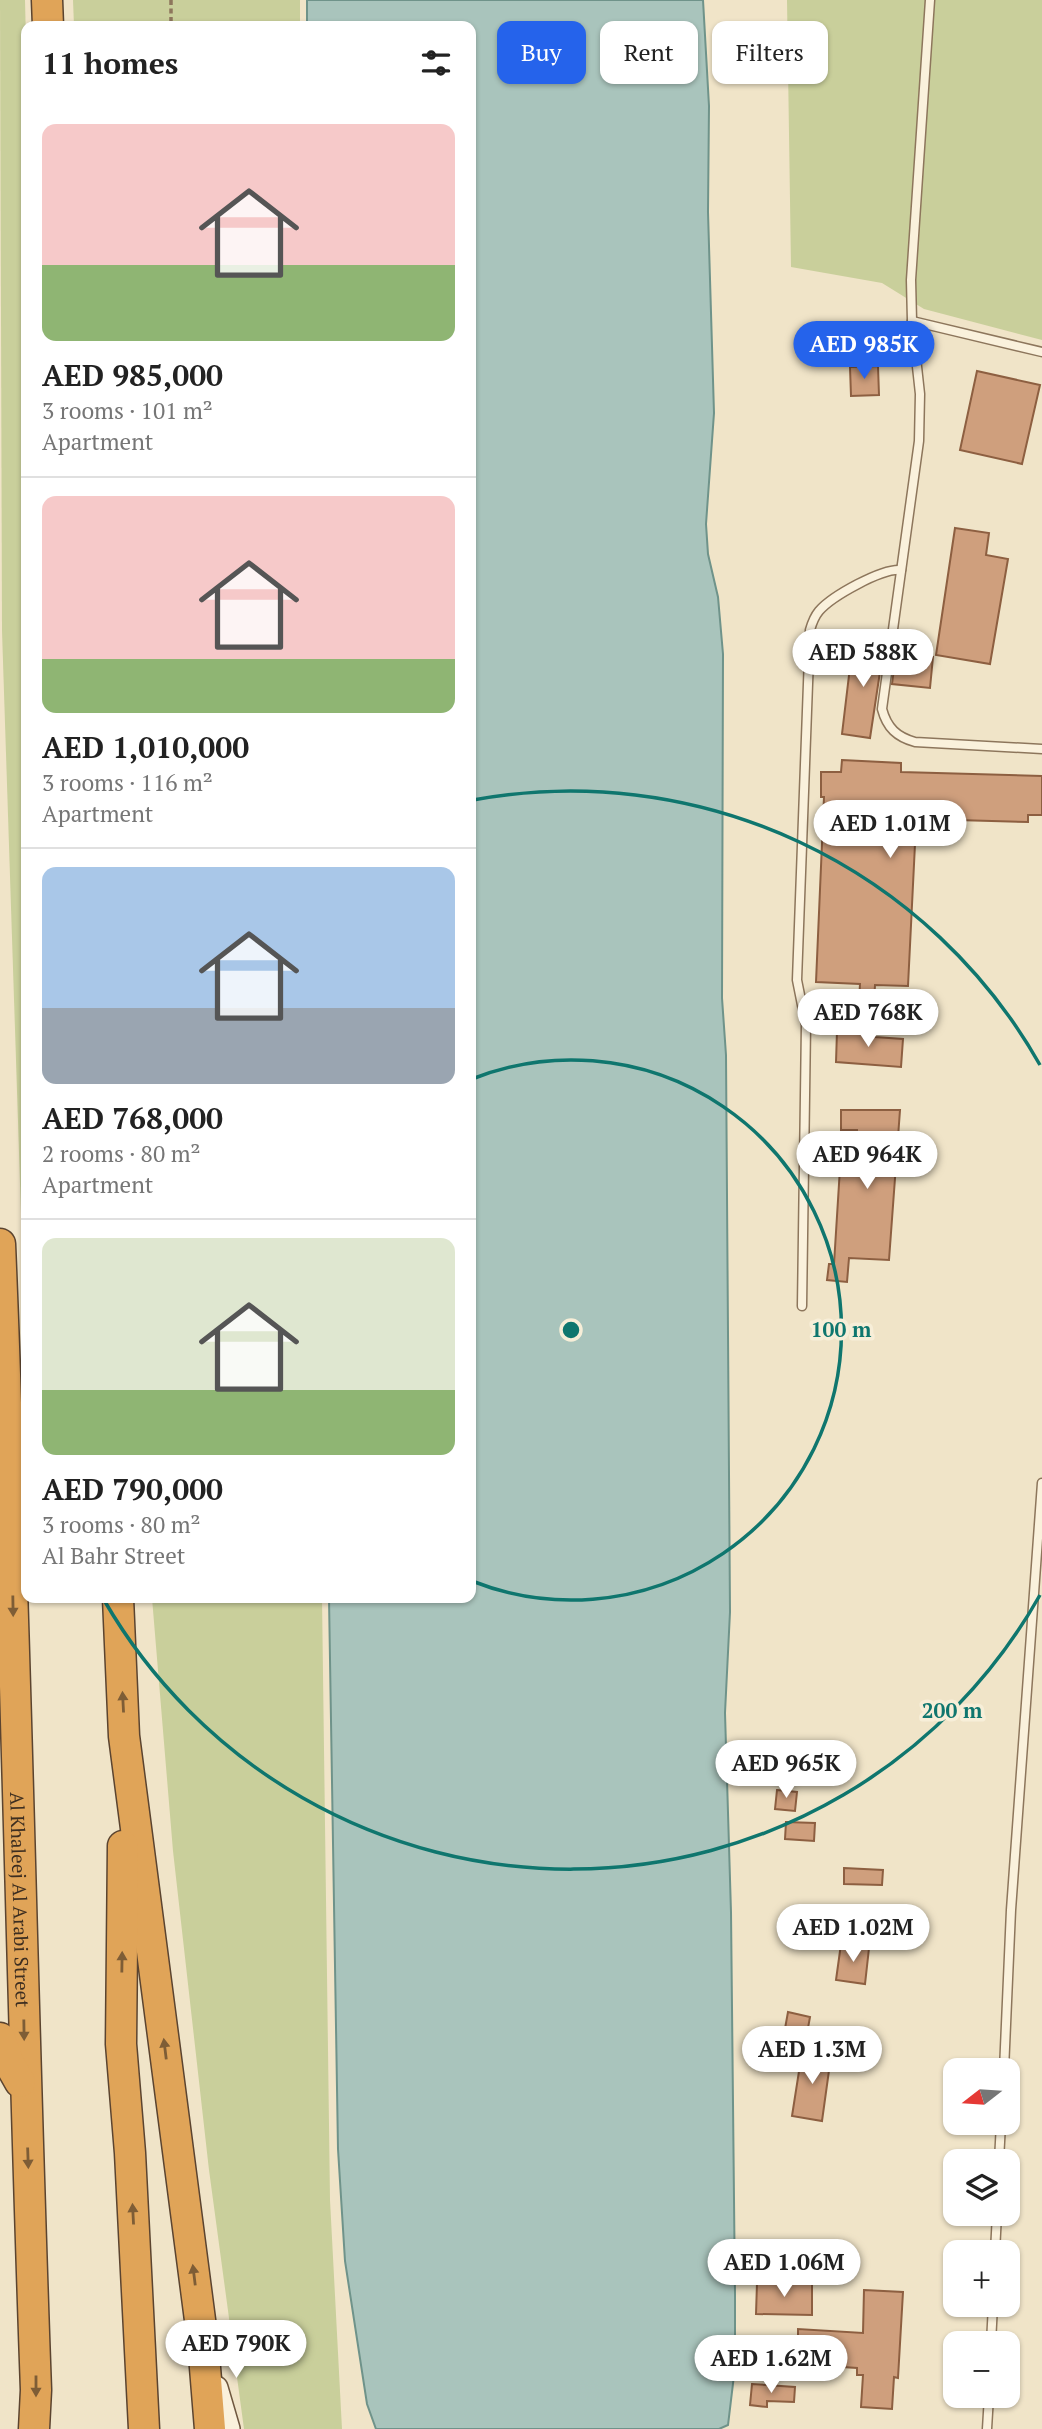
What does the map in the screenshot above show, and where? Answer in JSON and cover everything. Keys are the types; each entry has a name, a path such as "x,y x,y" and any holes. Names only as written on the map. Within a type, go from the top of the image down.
{"highway":[{"path":"47,0 48,21"},
{"name":"Al Khaleej Al Arabi Street","path":"0,1244 10,1492 25,2090 36,2390 34,2429"},
{"path":"118,1603 124,1736 121,2043 130,2153 144,2429"},
{"path":"124,1736 202,2343 210,2429"},
{"path":"0,2038 8,2061 25,2090"}],"street":[{"path":"202,2343 228,2429"}],"lane":[{"path":"930,0 911,280 920,418 917,464 883,699 885,719 897,735 915,742 1042,749"},
{"path":"912,321 1042,352"},
{"path":"802,1306 806,1025 797,980 810,630 817,613 824,606 876,574 901,570"},
{"path":"1005,2058 1012,1896 1042,1483"},
{"path":"987,2429 988,2408"}],"path":[{"path":"171,0 171,21"}],"green space":[{"path":"0,0 25,0 26,21 21,21 21,1214 2,631"},
{"path":"73,0 300,0 300,21 74,21"},
{"path":"787,0 1042,0 1042,340 924,309 882,283 791,267 788,84 828,84 828,21 787,21"},
{"path":"152,1603 322,1603 330,2200 342,2429 244,2429 209,2170 173,1851"}],"water":[{"path":"307,0 703,0 709,106 708,212 714,413 706,524 708,554 718,597 723,654 722,998 726,1055 730,1612 725,1713 731,1912 735,2294 735,2367 728,2425 719,2429 376,2429 367,2404 345,2261 338,2149 329,1603 476,1603 476,21 307,21"}],"building":[{"path":"878,366 879,395 851,396 850,367"},
{"path":"977,371 1040,385 1022,464 960,450"},
{"path":"955,528 989,533 986,555 1008,559 990,664 936,655"},
{"path":"858,637 881,640 879,651 883,652 870,738 842,734 850,667 854,668"},
{"path":"896,653 933,657 930,688 892,684"},
{"path":"842,760 901,763 901,772 1042,776 1042,815 1028,815 1028,822 957,820 957,812 907,810 905,844 915,844 908,986 875,985 874,1003 859,1002 860,984 816,982 824,797 821,797 821,772 841,772"},
{"path":"837,1031 875,1031 875,1037 903,1039 901,1067 836,1062"},
{"path":"841,1110 900,1110 889,1260 849,1258 847,1282 827,1280 829,1264 834,1264 840,1168 855,1169 857,1130 841,1130"},
{"path":"777,1790 797,1792 795,1811 775,1809"},
{"path":"786,1822 815,1823 814,1841 785,1839"},
{"path":"844,1868 883,1870 882,1885 844,1884"},
{"path":"841,1944 869,1948 865,1984 836,1980"},
{"path":"788,2012 810,2017 806,2039 784,2034"},
{"path":"802,2052 831,2056 822,2121 792,2116"},
{"path":"757,2283 812,2284 812,2315 756,2314"},
{"path":"864,2290 903,2292 898,2378 894,2377 892,2409 861,2407 863,2375 857,2375 857,2368 798,2364 798,2329 863,2333"},
{"path":"752,2384 795,2387 794,2402 767,2401 767,2407 750,2405"}]}
